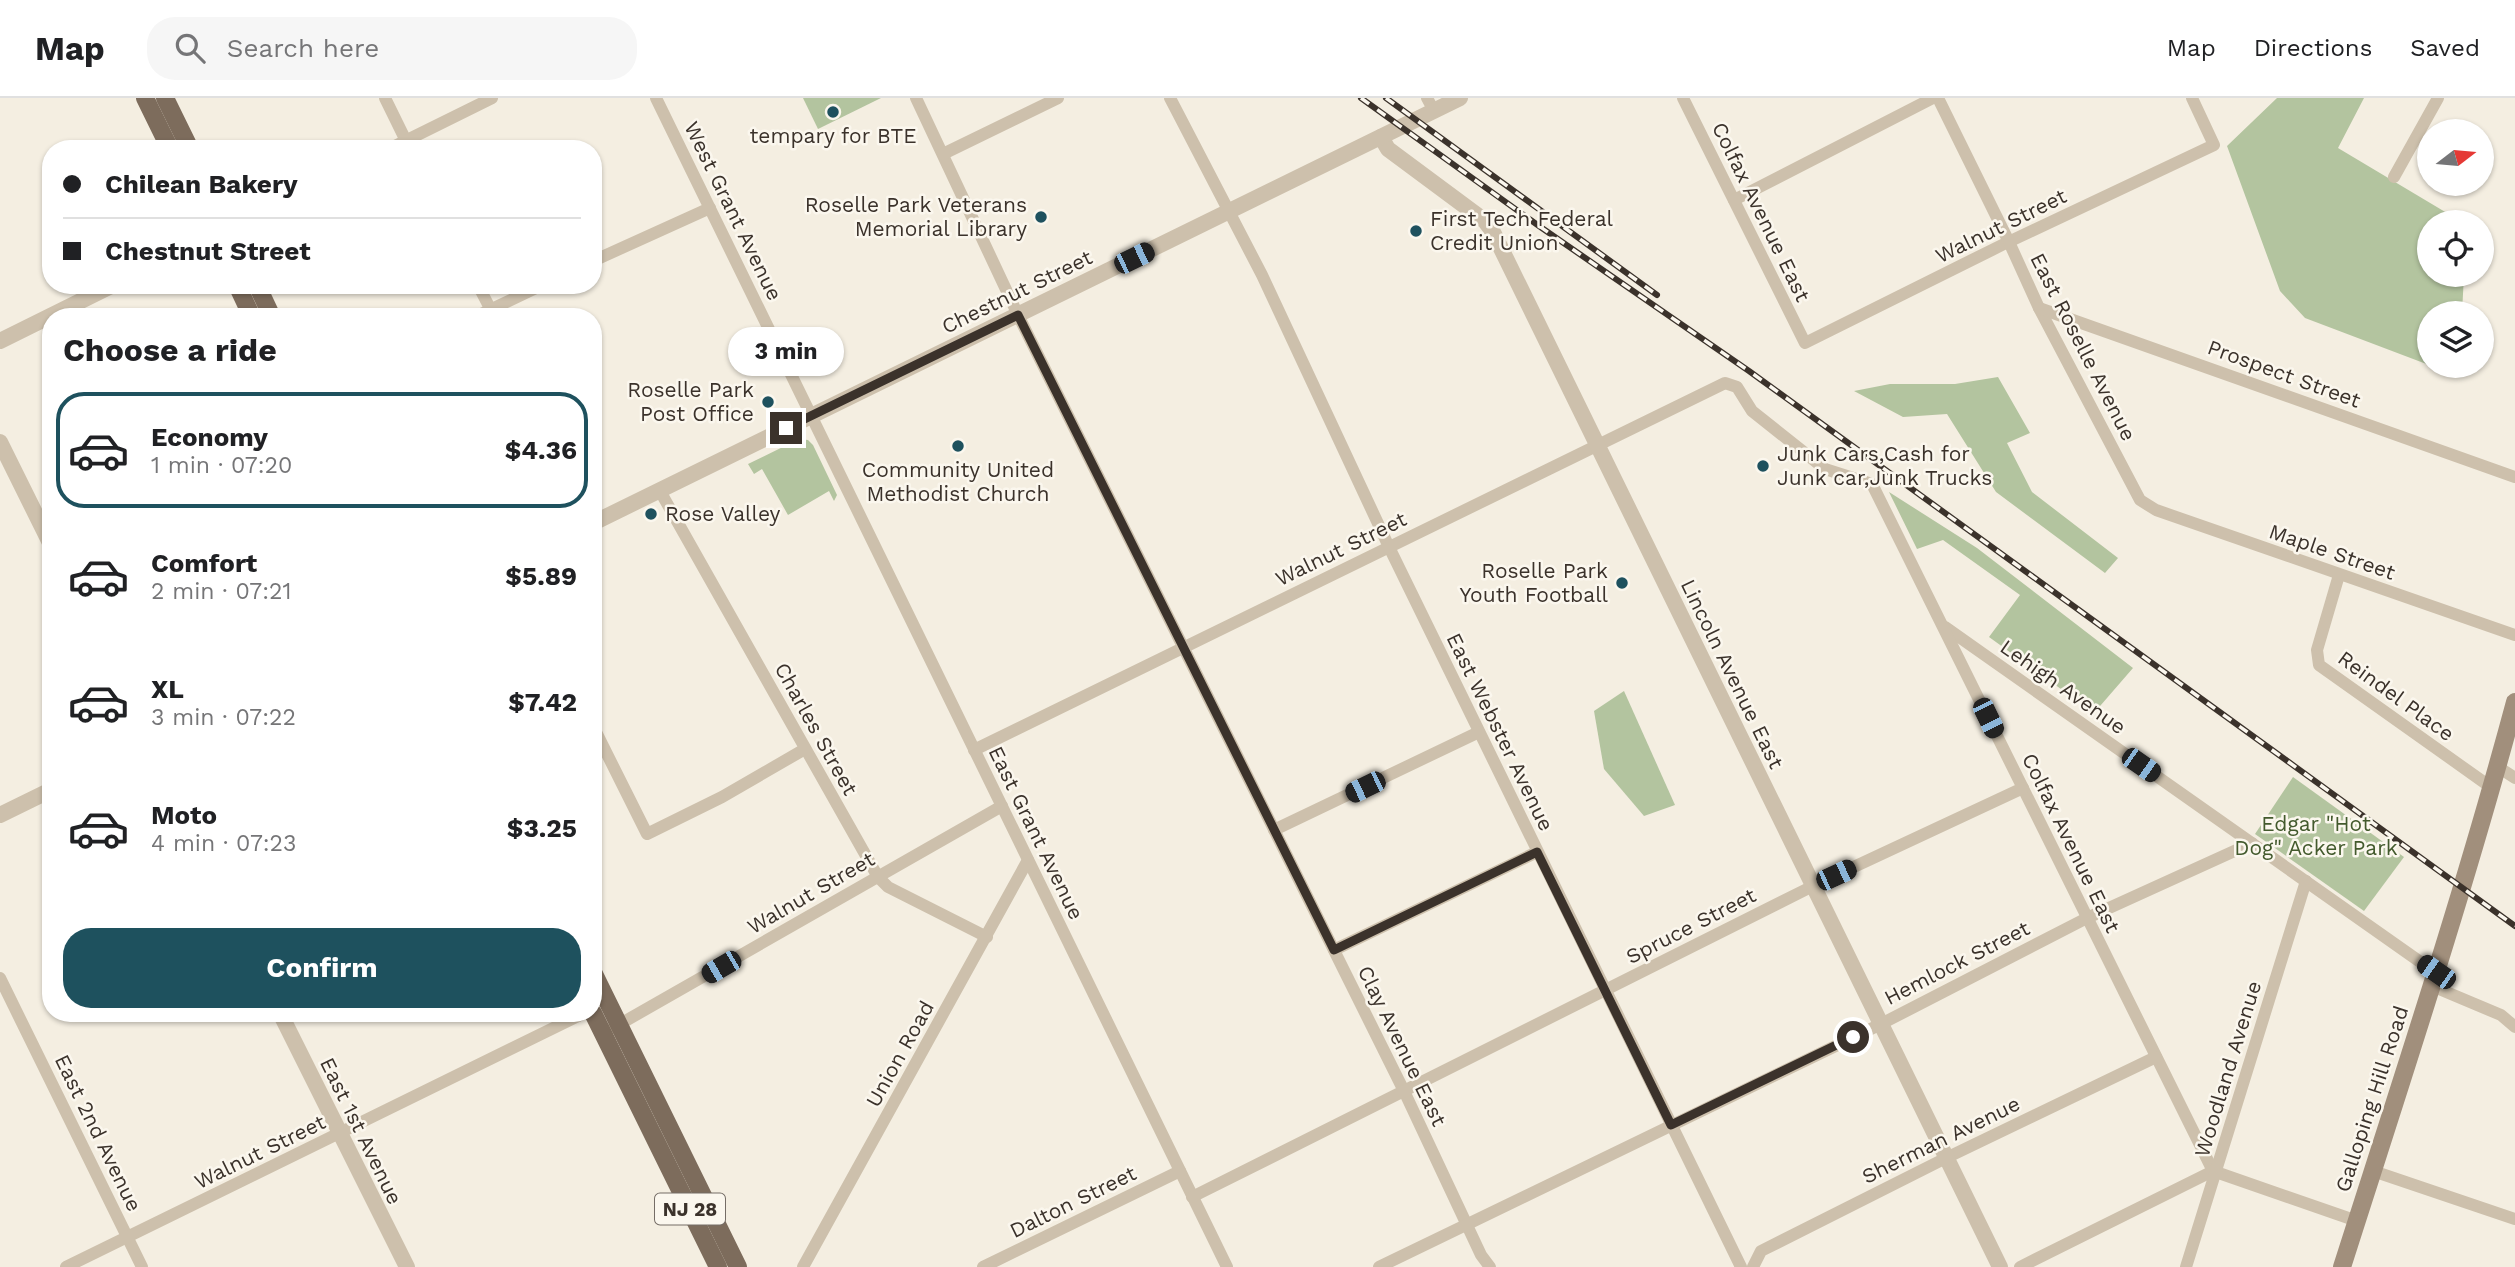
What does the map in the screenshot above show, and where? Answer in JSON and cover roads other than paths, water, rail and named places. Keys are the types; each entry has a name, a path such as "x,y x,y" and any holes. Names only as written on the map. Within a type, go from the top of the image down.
{"main road":[{"path":"145,98 166,140"},
{"path":"165,98 186,140"},
{"name":"Galloping Hill Road","path":"2343,1267 2434,979 2515,702"},
{"name":"NJ 28","path":"602,1014 738,1267"},
{"name":"NJ 28","path":"611,1029 718,1267"}],"street":[{"path":"384,98 405,140"},
{"path":"417,140 492,98"},
{"name":"West Grant Avenue","path":"656,98 811,416"},
{"name":"Clay Avenue East","path":"916,98 1018,315 1404,1091 1466,1224 1490,1267"},
{"path":"943,154 1058,98"},
{"name":"East Webster Avenue","path":"1170,98 1262,275 1389,548 1741,1267"},
{"name":"Chestnut Street","path":"602,519 1381,137 1431,104 1460,98"},
{"name":"Colfax Avenue East","path":"1683,98 1805,343"},
{"path":"1734,200 1935,98"},
{"name":"East Roselle Avenue","path":"1935,98 2009,242 2039,308 2140,500"},
{"name":"Walnut Street","path":"1805,343 2214,145 2192,98"},
{"path":"2394,177 2438,98"},
{"name":"Lincoln Avenue East","path":"1381,137 1388,149 1485,221 1493,232 2000,1267"},
{"path":"602,257 710,208"},
{"path":"67,308 95,294"},
{"path":"501,308 526,294"},
{"name":"Prospect Street","path":"2039,308 2515,477"},
{"path":"0,341 42,320"},
{"name":"Colfax Avenue East","path":"1725,383 1737,387 1752,411 1825,469 1872,484 2215,1172"},
{"name":"Walnut Street","path":"974,750 1725,383"},
{"name":"East Grant Avenue","path":"811,416 1227,1267"},
{"path":"0,442 42,527"},
{"name":"Charles Street","path":"660,491 877,877 888,887 987,937"},
{"name":"Maple Street","path":"2140,500 2156,510 2515,635"},
{"name":"Reindel Place","path":"2339,575 2318,650 2319,665 2492,788"},
{"name":"Lehigh Avenue","path":"1942,625 2306,881 2434,979 2501,1015 2515,1027"},
{"path":"1274,830 1479,732"},
{"path":"602,744 647,834 722,797 805,749"},
{"path":"2498,767 2515,778"},
{"name":"Spruce Street","path":"1192,1197 1813,886 2023,788"},
{"path":"0,815 42,794"},
{"name":"Walnut Street","path":"611,1029 1002,806"},
{"name":"Hemlock Street","path":"1379,1267 1881,1024 2087,918 2252,843"},
{"path":"1334,950 1537,852"},
{"name":"Union Road","path":"803,1267 1028,860"},
{"name":"Woodland Avenue","path":"2186,1267 2306,881"},
{"name":"East 2nd Avenue","path":"0,978 142,1267"},
{"name":"East 1st Avenue","path":"284,1022 407,1267"},
{"name":"Walnut Street","path":"66,1267 566,1022"},
{"name":"Sherman Avenue","path":"1753,1267 1761,1251 2156,1057"},
{"name":"Dalton Street","path":"983,1267 1180,1171"},
{"path":"2373,1171 2515,1219"},
{"path":"2020,1267 2215,1172 2357,1221"}],"railway":[{"path":"1361,98 1539,226 1749,371 2515,926"},
{"path":"1386,98 1657,295"}],"place":[{"name":"tempary for BTE","path":"833,112"},
{"name":"Roselle Park Veterans Memorial Library","path":"1041,217"},
{"name":"First Tech Federal Credit Union","path":"1416,231"},
{"name":"Roselle Park Post Office","path":"768,402"},
{"name":"Community United Methodist Church","path":"958,446"},
{"name":"Junk Cars,Cash for Junk car,Junk Trucks","path":"1763,466"},
{"name":"Rose Valley","path":"651,514"},
{"name":"Roselle Park Youth Football","path":"1622,583"}],"park label":[{"name":"Edgar \"Hot Dog\" Acker Park","path":"2316,836"}]}
